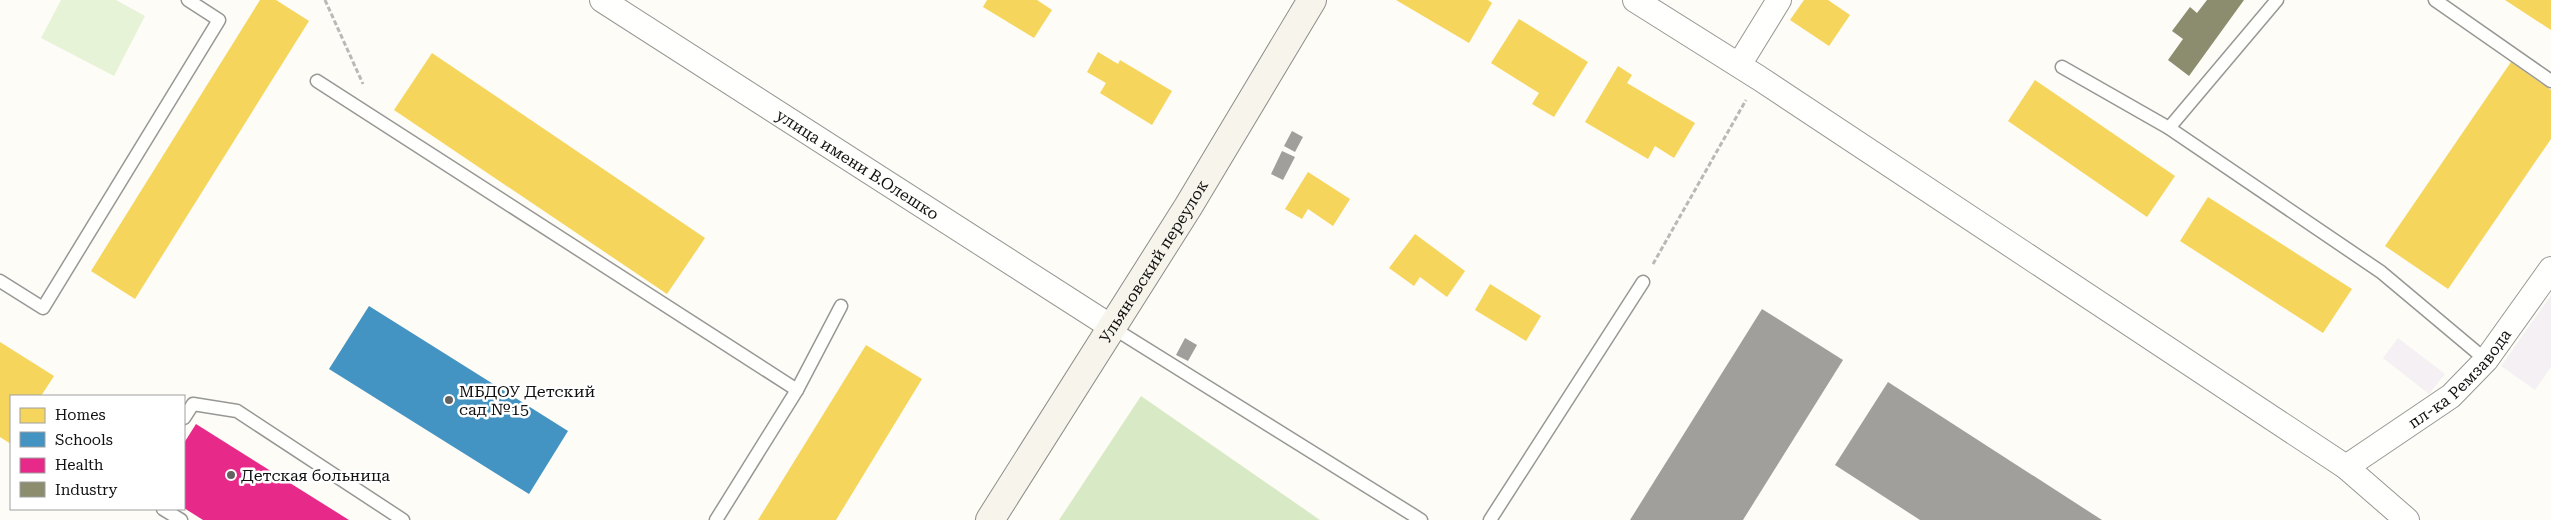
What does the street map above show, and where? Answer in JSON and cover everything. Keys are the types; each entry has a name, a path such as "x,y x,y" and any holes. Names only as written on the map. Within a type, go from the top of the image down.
{"main road":[{"name":"Ульяновский переулок","path":"990,520 1113,328 1312,0"}],"street":[{"name":"улица имени В.Олешко","path":"602,0 1113,328"},
{"path":"1635,0 1749,71 2346,466 2407,520"},
{"path":"1749,71 1778,0"},
{"name":"пл-ка Ремзавода","path":"2346,466 2451,396 2486,360 2551,268"}],"lane":[{"path":"0,281 43,308 219,20 188,0"},
{"path":"2169,128 2277,0"},
{"path":"2435,0 2551,81"},
{"path":"2062,67 2169,128 2381,272 2486,360"},
{"path":"317,81 382,125 797,390"},
{"path":"1490,520 1642,282"},
{"path":"716,520 797,390 840,306"},
{"path":"1113,328 1421,520"},
{"path":"185,416 193,404 237,411 403,520"},
{"path":"165,510 180,520"}],"path":[{"path":"325,0 382,125"},
{"path":"1642,282 1749,71"}],"shaded area":[{"path":"2551,295 2551,367 2535,390 2501,366"},
{"path":"2398,338 2445,374 2429,394 2383,358"}],"green space":[{"path":"61,0 116,0 145,16 114,76 41,38"},
{"path":"1141,396 1320,520 1059,520"}],"building: Homes":[{"path":"260,0 276,0 309,21 135,299 91,271"},
{"path":"987,0 1037,0 1052,10 1034,38 983,7"},
{"path":"1396,0 1488,0 1492,3 1469,43"},
{"path":"1804,0 1828,0 1850,15 1829,46 1790,20"},
{"path":"2505,0 2551,0 2551,30"},
{"path":"1519,19 1588,62 1554,117 1532,104 1539,93 1491,63"},
{"path":"1098,52 1118,64 1120,60 1172,91 1152,125 1100,93 1106,83 1087,72"},
{"path":"432,53 705,238 667,294 394,110"},
{"path":"2511,62 2551,90 2551,139 2448,289 2385,246"},
{"path":"1618,66 1632,75 1627,83 1695,123 1674,158 1655,146 1648,159 1585,122"},
{"path":"2035,80 2175,176 2147,217 2008,121"},
{"path":"1308,172 1350,199 1333,226 1308,209 1302,219 1285,209"},
{"path":"2208,197 2352,289 2323,333 2180,241"},
{"path":"1415,234 1465,271 1447,297 1420,277 1414,286 1389,268"},
{"path":"1490,284 1541,316 1526,341 1475,310"},
{"path":"0,342 54,376 42,395 10,395 10,443 0,437"},
{"path":"866,345 922,379 836,520 758,520"}],"building: Schools":[{"name":"МБДОУ Детский сад №15","path":"369,306 568,431 529,494 329,369"}],"building: Health":[{"name":"Детская больница","path":"196,424 349,520 203,520 185,509 185,441"}],"building: Industry":[{"path":"2207,0 2244,0 2189,76 2168,60 2183,39 2172,31 2190,7 2197,13"}],"building: Other":[{"path":"1292,131 1303,137 1295,152 1284,146"},
{"path":"1282,151 1295,157 1283,180 1271,174"},
{"path":"1762,309 1843,360 1743,520 1630,520"},
{"path":"1185,338 1197,345 1188,361 1176,355"},
{"path":"1888,382 2102,520 1920,520 1835,465"}],"place":[{"name":"МБДОУ Детский сад №15","path":"449,400"},
{"name":"Детская больница","path":"231,475"}]}
